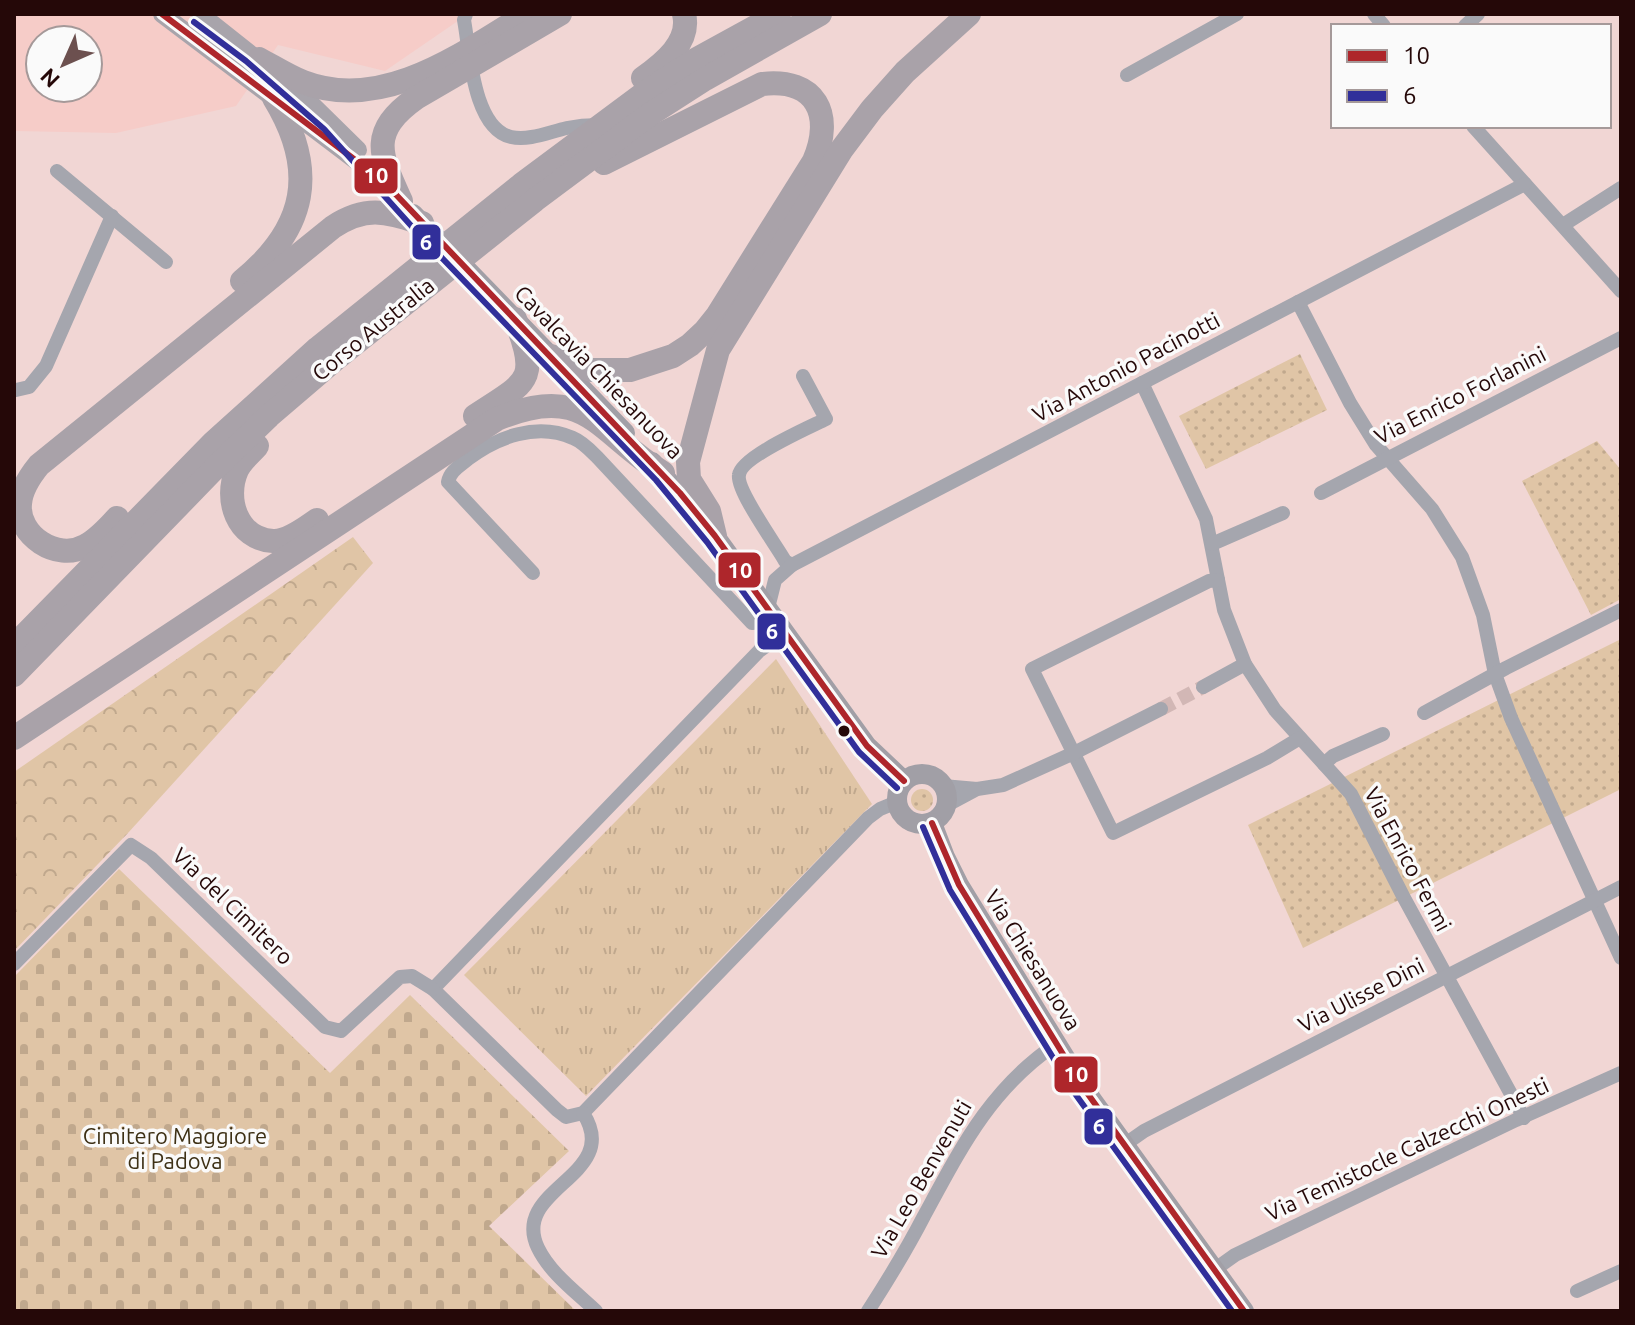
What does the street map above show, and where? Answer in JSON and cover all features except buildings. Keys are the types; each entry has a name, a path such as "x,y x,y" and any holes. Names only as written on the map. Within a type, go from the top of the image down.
{"highway":[{"path":"401,201 381,150 382,139 403,107 527,14"},
{"path":"255,56 305,82 355,90 424,74 469,59 560,14"},
{"path":"602,124 626,89 663,64 680,42 686,23 684,14"},
{"name":"Corso Australia","path":"14,646 213,443 318,348 602,124 695,60 779,14"},
{"name":"Corso Australia","path":"14,675 269,416 398,307 649,115 705,79 820,14"},
{"path":"715,536 709,511 689,479 688,462 718,350 842,149 905,72 969,14"},
{"path":"535,200 762,84 783,82 800,87 812,95 820,113 823,129 814,161 705,331 673,356 630,370 591,370 551,356"},
{"path":"14,473 30,453 260,266 281,243 298,207 302,179 297,144 274,98"},
{"path":"318,348 230,408 84,548 70,551 45,546 27,531 19,505 28,479 39,465 318,238 348,217 368,211 385,212 430,232"},
{"path":"398,307 347,364 260,443 238,468 230,491 235,513 251,534 274,541 294,535 517,388 526,375 529,362 515,319"},
{"path":"14,738 497,419 515,411 533,406 560,406 588,415 600,422 638,458 663,473"}],"main road":[{"name":"Cavalcavia Chiesanuova","path":"162,14 383,181"},
{"name":"Cavalcavia Chiesanuova","path":"200,14 255,56 331,122 430,232 663,473 715,536 770,611"},
{"path":"770,611 867,746 904,781"},
{"path":"925,774 932,776 945,795 939,818 932,823 909,821 899,810 897,802 904,781 925,774"},
{"name":"Via Chiesanuova","path":"932,823 959,885 1056,1044 1124,1145 1244,1311"}],"street":[{"name":"Corso Australia","path":"466,14 464,20 479,101 489,121 499,130 511,137 533,137 569,127 602,124"},
{"path":"1127,75 1237,14"},
{"path":"1475,128 1621,291"},
{"path":"57,171 166,262"},
{"name":"Via Antonio Pacinotti","path":"770,611 775,580 792,565 1525,184"},
{"path":"1563,225 1621,188"},
{"path":"15,392 29,387 46,366 112,216"},
{"path":"1298,302 1350,403 1386,458 1432,509 1462,557 1483,615 1495,674 1511,718 1621,958"},
{"name":"Via Enrico Forlanini","path":"1321,493 1621,338"},
{"path":"792,565 785,561 755,513 738,476 746,462 826,419 803,376"},
{"name":"Via Enrico Fermi","path":"1142,383 1199,501 1212,544 1224,610 1245,664 1275,710 1351,794 1520,1119"},
{"path":"533,573 448,482 450,475 460,466 502,438 547,432 573,438 598,458 752,623 760,622 770,611"},
{"path":"1212,544 1283,513"},
{"path":"1218,580 1209,581 1032,669 1113,833 1267,758 1300,738"},
{"path":"1424,713 1621,610"},
{"path":"433,989 759,651 785,632"},
{"path":"1203,687 1245,664"},
{"path":"945,795 1003,785 1161,709"},
{"path":"1324,764 1333,756 1383,734"},
{"path":"596,1311 547,1264 536,1245 533,1227 537,1211 589,1156 594,1136 583,1113 868,818 897,802"},
{"name":"Via del Cimitero","path":"14,964 131,845 151,858 325,1027 341,1031 400,977 412,976 433,989 557,1110 566,1117 583,1113"},
{"name":"Via Ulisse Dini","path":"1124,1145 1144,1131 1621,887"},
{"name":"Via Leo Benvenuti","path":"868,1311 979,1118 1018,1073 1056,1044"},
{"name":"Via Temistocle Calzecchi Onesti","path":"1214,1270 1235,1255 1621,1073"},
{"path":"1577,1291 1621,1271"}],"shaded area":[{"path":"14,14 468,14 385,71 278,45 236,106 116,133 14,131"}],"green space":[{"path":"1300,354 1327,410 1206,469 1179,416"},
{"path":"1597,441 1621,470 1621,599 1591,615 1522,481"},
{"path":"353,537 373,563 128,833 14,951 14,772"},
{"path":"1621,639 1621,789 1303,948 1248,825"},
{"path":"776,659 872,804 586,1096 464,975"},
{"path":"922,789 930,792 933,800 930,808 922,811 914,808 911,800 914,792"},
{"name":"Cimitero Maggiore di Padova","path":"119,869 330,1073 410,995 569,1151 489,1226 576,1311 14,1311 14,977"}],"tunnel":[{"path":"1161,709 1203,687"}],"transit line":[{"name":"10","path":"162,14 383,181 680,493 715,536 867,746 904,781"},
{"name":"6","path":"194,22 246,61 324,129 415,230 656,480 707,542 859,752 897,788"},
{"name":"10","path":"932,823 959,885 1085,1090 1244,1311"},
{"name":"6","path":"923,827 950,890 1076,1095 1232,1311"}]}
